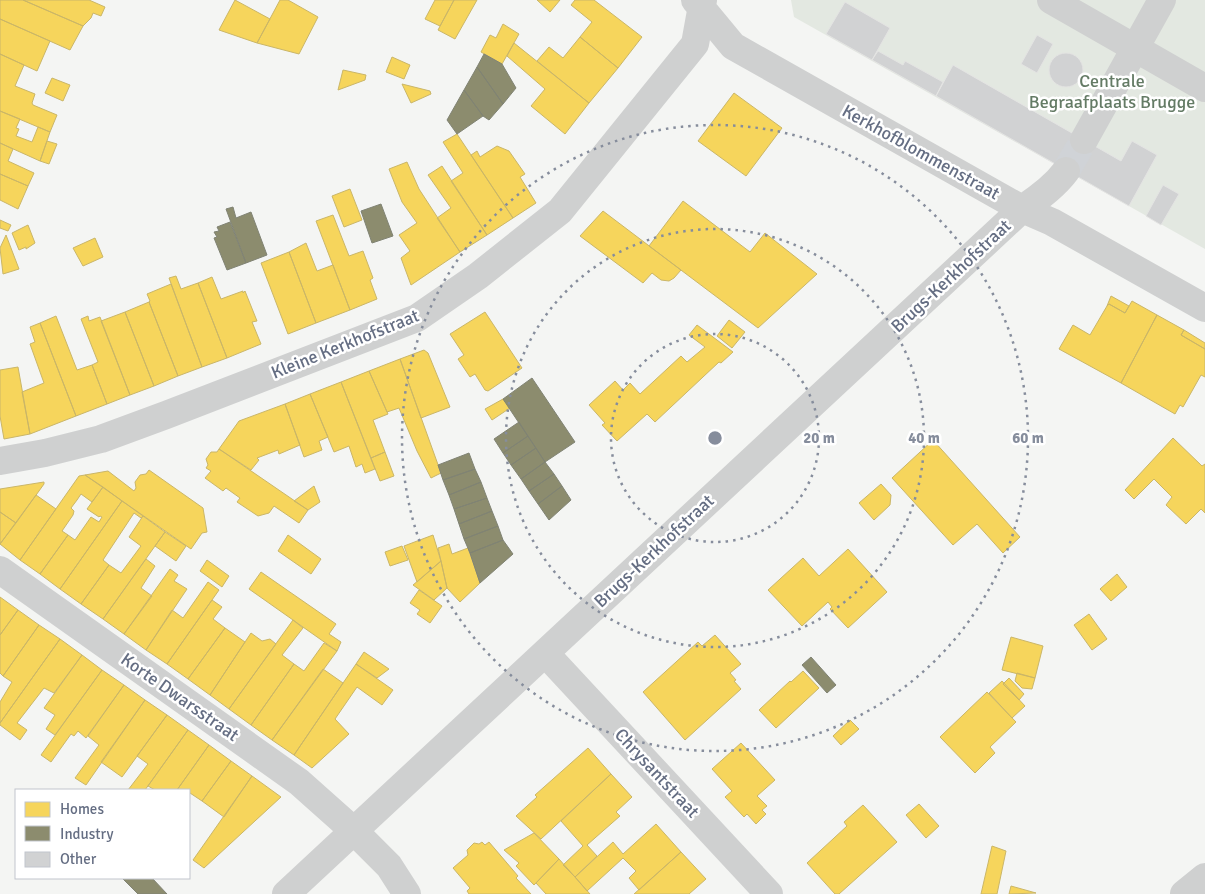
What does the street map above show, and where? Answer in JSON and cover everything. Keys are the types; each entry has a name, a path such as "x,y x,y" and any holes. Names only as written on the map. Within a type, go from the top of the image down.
{"street":[{"path":"1051,0 1205,88"},
{"path":"1084,140 1162,0"},
{"name":"Kerkhofblommenstraat","path":"700,3 732,46 1022,209 1052,222 1205,308"},
{"name":"Kleine Kerkhofstraat","path":"0,461 45,453 101,439 166,416 417,318 478,276 560,211 695,44 700,3"},
{"name":"Brugs-Kerkhofstraat","path":"286,894 1022,209 1040,198 1066,171"},
{"name":"Korte Dwarsstraat","path":"0,570 299,782 390,866 406,894"},
{"name":"Chrysantstraat","path":"545,652 769,894"},
{"path":"1184,894 1205,877"}],"green space":[{"name":"Centrale Begraafplaats Brugge","path":"791,0 1205,0 1205,249 794,17"}],"building: Homes":[{"path":"0,0 23,0 83,26 70,50 0,19"},
{"path":"23,0 89,0 105,7 101,16 93,13 83,26"},
{"path":"235,0 270,19 257,43 219,30"},
{"path":"280,0 288,0 318,17 299,54 257,43"},
{"path":"435,0 454,0 440,26 425,19"},
{"path":"454,0 477,0 455,39 438,30"},
{"path":"537,0 560,0 550,12"},
{"path":"575,0 594,0 642,37 618,68 580,37 592,22 571,5"},
{"path":"0,19 50,41 37,71 0,54"},
{"path":"503,24 519,34 502,64 481,52 490,35 496,38"},
{"path":"580,37 618,68 589,103 537,61 549,47 563,58"},
{"path":"514,43 589,103 565,134 531,106 545,89 507,56"},
{"path":"0,54 24,65 15,86 35,94 33,105 57,115 50,132 0,111"},
{"path":"392,57 410,65 404,79 386,72"},
{"path":"343,70 366,75 365,80 338,90"},
{"path":"52,78 70,85 63,101 45,93"},
{"path":"402,84 430,91 431,94 411,103"},
{"path":"734,93 782,128 746,176 698,141"},
{"path":"0,111 20,119 16,128 19,129 16,136 32,142 38,127 50,132 40,161 0,143"},
{"path":"457,134 513,218 487,235 451,181 463,173 443,142"},
{"path":"47,141 57,144 49,164 40,161"},
{"path":"0,143 13,149 8,161 34,173 28,186 0,174"},
{"path":"497,146 509,151 525,174 520,177 536,203 513,218 471,155 477,151 480,157"},
{"path":"407,162 419,189 460,252 411,285 401,258 410,251 399,235 417,223 402,202 389,169"},
{"path":"442,166 487,235 460,252 437,218 451,208 428,175"},
{"path":"0,174 28,186 18,209 0,200"},
{"path":"350,189 362,220 344,227 332,196"},
{"path":"683,201 750,252 765,233 817,274 758,328 649,246"},
{"path":"603,211 681,270 669,281 661,280 652,273 643,283 580,236"},
{"path":"333,215 349,256 363,251 373,278 370,280 377,299 350,310 316,221"},
{"path":"0,220 11,225 8,231 0,228"},
{"path":"28,225 35,243 26,249 26,247 19,250 12,233"},
{"path":"6,235 19,269 3,274 0,248"},
{"path":"95,238 103,257 83,266 73,248"},
{"path":"306,243 317,271 333,265 350,310 316,323 289,252"},
{"path":"289,252 316,323 288,334 261,263"},
{"path":"176,276 181,289 198,283 227,358 202,367 169,278"},
{"path":"212,277 221,299 245,291 257,321 252,322 261,344 227,358 198,283"},
{"path":"171,284 202,367 178,376 147,294"},
{"path":"1111,296 1129,306 1125,313 1109,304 1107,306"},
{"path":"1132,301 1157,315 1121,383 1059,349 1073,325 1090,335 1109,304 1125,313"},
{"path":"149,302 178,376 154,386 125,312"},
{"path":"125,312 154,386 130,395 101,321"},
{"path":"485,312 522,368 488,391 485,390 475,374 470,377 458,359 464,355 450,334"},
{"path":"1157,315 1184,330 1181,335 1205,349 1205,377 1201,375 1183,407 1180,405 1175,414 1121,383"},
{"path":"56,316 77,370 92,365 107,404 76,416 40,323"},
{"path":"88,316 89,321 100,317 130,395 107,404 92,365 98,362 81,319"},
{"path":"729,320 745,332 732,348 717,336"},
{"path":"40,323 76,416 30,434 22,392 44,383 30,344 35,342 30,327"},
{"path":"697,325 733,352 721,363 719,362 655,422 647,414 617,441 602,425 605,423 589,405 615,381 623,390 630,383 640,394 681,356 687,362 705,347 689,335"},
{"path":"1184,330 1205,343 1205,349 1181,335"},
{"path":"424,350 428,353 450,407 421,418 400,359"},
{"path":"400,359 441,473 431,478 417,451 399,408 387,412 369,371"},
{"path":"18,367 30,434 4,439 0,416 0,370"},
{"path":"369,371 388,414 373,420 385,452 371,458 341,382"},
{"path":"341,382 375,469 365,473 362,464 356,467 349,446 334,452 310,394"},
{"path":"310,394 328,437 319,441 322,450 304,457 285,404"},
{"path":"503,399 510,408 492,420 485,409"},
{"path":"285,404 300,445 279,454 278,450 257,458 259,460 251,470 219,449 239,421"},
{"path":"1173,438 1202,466 1205,464 1205,513 1201,509 1186,524 1166,505 1172,497 1154,479 1134,499 1125,490"},
{"path":"933,440 1020,537 1003,553 977,524 953,545 892,478"},
{"path":"219,449 308,510 299,523 274,506 269,513 258,516 237,502 240,498 226,488 223,491 205,478 211,471 206,468 208,465 206,459 211,452 217,452"},
{"path":"385,452 394,476 380,481 371,458"},
{"path":"149,470 203,508 207,532 202,533 191,549 85,475 108,471 134,491 136,488 135,482 140,475 146,474"},
{"path":"85,475 103,487 92,502 81,494 71,508 74,511 73,515 62,531 68,535 40,574 20,560 79,476"},
{"path":"44,482 16,523 0,512 0,489"},
{"path":"881,484 891,495 890,505 874,520 859,503"},
{"path":"314,486 320,502 308,510 294,501"},
{"path":"103,487 122,501 60,589 40,574 68,535 75,540 91,517 99,522 102,517 87,509"},
{"path":"36,495 56,509 20,560 0,544"},
{"path":"122,501 143,516 141,518 134,513 103,560 109,565 81,604 60,589"},
{"path":"0,512 16,523 0,544"},
{"path":"143,516 165,532 103,619 81,604 109,565 121,573 141,546 129,537"},
{"path":"165,532 186,546 176,561 155,546"},
{"path":"288,535 321,559 311,574 278,551"},
{"path":"433,535 441,561 417,582 404,546"},
{"path":"449,544 452,554 468,548 480,583 460,602 447,588 438,548"},
{"path":"402,546 408,560 390,566 385,552"},
{"path":"848,549 887,592 848,628 830,609 832,607 828,602 802,626 768,590 803,558 819,576"},
{"path":"146,559 155,566 141,588 152,596 124,634 103,619"},
{"path":"207,560 229,576 222,587 200,571"},
{"path":"441,561 447,588 434,600 413,585"},
{"path":"170,569 178,575 174,581 187,589 146,650 124,634"},
{"path":"261,572 336,624 329,634 341,642 337,651 249,589"},
{"path":"1117,574 1127,587 1111,601 1100,589"},
{"path":"208,582 219,590 167,664 146,650 172,610 183,618"},
{"path":"419,590 442,606 430,623 417,614 420,610 410,603"},
{"path":"0,597 18,610 0,635"},
{"path":"212,600 222,607 213,619 225,628 188,679 167,664"},
{"path":"18,610 39,625 3,676 0,673 0,635"},
{"path":"1089,614 1107,639 1092,650 1074,625"},
{"path":"293,620 303,628 282,655 294,664 251,725 229,709"},
{"path":"39,625 60,639 0,723 0,702 12,682 3,676"},
{"path":"225,628 245,642 210,695 188,679"},
{"path":"251,633 262,641 270,639 276,644 229,709 210,695"},
{"path":"715,635 741,664 730,673 741,689 685,740 643,692 698,642 702,646"},
{"path":"1011,637 1043,646 1035,678 1002,670"},
{"path":"60,639 82,655 54,693 44,688 17,723 27,730 20,740 0,725 0,723"},
{"path":"324,643 337,651 272,740 251,725 294,664 304,671"},
{"path":"364,652 389,669 377,678 356,664"},
{"path":"82,655 102,670 55,735 46,729 55,715 44,708"},
{"path":"356,664 393,690 382,705 357,687 335,719 349,734 312,768 294,755"},
{"path":"323,669 343,683 294,755 272,740"},
{"path":"102,670 124,685 86,738 78,731 74,736 71,734 51,762 41,755"},
{"path":"803,671 819,688 776,728 759,710"},
{"path":"1017,673 1035,678 1032,689 1022,688 1015,681"},
{"path":"1009,678 1024,694 1019,700 1003,684"},
{"path":"1002,681 1025,706 1012,718 989,693"},
{"path":"124,685 145,700 86,785 75,778 99,745 88,736"},
{"path":"987,692 1016,722 990,747 995,753 975,773 940,737"},
{"path":"145,700 167,715 122,777 101,762"},
{"path":"167,715 188,730 146,789 129,789 148,764 137,756"},
{"path":"850,720 859,729 841,745 833,736"},
{"path":"188,730 209,745 178,789 153,789 148,786"},
{"path":"741,743 775,780 757,796 767,806 762,810 766,814 756,824 747,814 744,817 725,797 732,791 712,769"},
{"path":"209,745 231,761 202,801 190,793 190,789 178,789"},
{"path":"588,748 611,774 541,839 516,816 537,797 535,795"},
{"path":"231,761 252,776 224,817 202,801"},
{"path":"611,774 632,797 616,812 620,816 587,845 597,856 575,877 563,865 583,846 561,821"},
{"path":"252,776 281,797 204,868 193,860"},
{"path":"919,804 939,826 926,838 906,815"},
{"path":"863,805 897,842 839,894 835,894 807,863 847,826 844,822"},
{"path":"656,824 681,852 639,890 629,878 636,871 623,858 587,891 575,877 613,842 623,854"},
{"path":"534,833 559,859 534,885 516,866 519,863 504,850"},
{"path":"482,842 485,845 489,842 518,876 516,878 531,894 469,894 467,891 470,888 453,868 468,855 467,850 474,843 479,844"},
{"path":"992,846 1006,851 997,894 981,894"},
{"path":"681,852 706,879 689,894 634,894"},
{"path":"559,859 590,894 546,894 536,883"},
{"path":"1011,886 1036,893 1009,894"}],"building: Industry":[{"path":"484,54 502,64 516,88 503,104 477,67"},
{"path":"477,67 503,104 489,120 483,116 464,90"},
{"path":"464,90 483,116 457,134 447,120"},
{"path":"381,204 393,236 372,243 361,211"},
{"path":"233,207 236,218 251,212 267,255 246,263 226,209"},
{"path":"230,222 246,263 227,270 214,238 217,237 214,232 219,231 217,227"},
{"path":"532,378 575,442 545,462 503,399"},
{"path":"519,422 528,436 503,453 494,439"},
{"path":"528,436 536,448 511,465 503,453"},
{"path":"536,448 545,462 521,479 511,465"},
{"path":"469,453 475,469 443,480 438,465"},
{"path":"545,462 554,474 529,491 521,479"},
{"path":"475,469 481,482 449,495 443,480"},
{"path":"554,474 562,486 538,504 529,491"},
{"path":"481,482 487,498 454,509 449,495"},
{"path":"562,486 571,500 549,520 538,504"},
{"path":"487,498 492,511 459,524 454,509"},
{"path":"492,511 498,526 464,539 459,524"},
{"path":"498,526 503,540 470,553 464,539"},
{"path":"503,540 513,554 480,583 470,553"},
{"path":"811,657 836,685 827,693 802,665"},
{"path":"123,879 153,879 167,894 138,894"}],"building: Other":[{"path":"845,2 890,28 872,60 826,34"},
{"path":"1037,35 1053,44 1037,73 1021,64"},
{"path":"878,51 903,65 905,61 943,82 936,96 872,60"},
{"path":"1066,53 1073,54 1078,58 1082,63 1082,77 1078,82 1073,86 1066,87 1059,86 1054,82 1050,77 1049,70 1050,63 1054,58 1059,54"},
{"path":"953,65 1121,161 1132,141 1157,155 1129,206 936,96"},
{"path":"1163,185 1179,194 1161,225 1146,216"}],"tunnel":[{"path":"1066,171 1084,140"}]}
